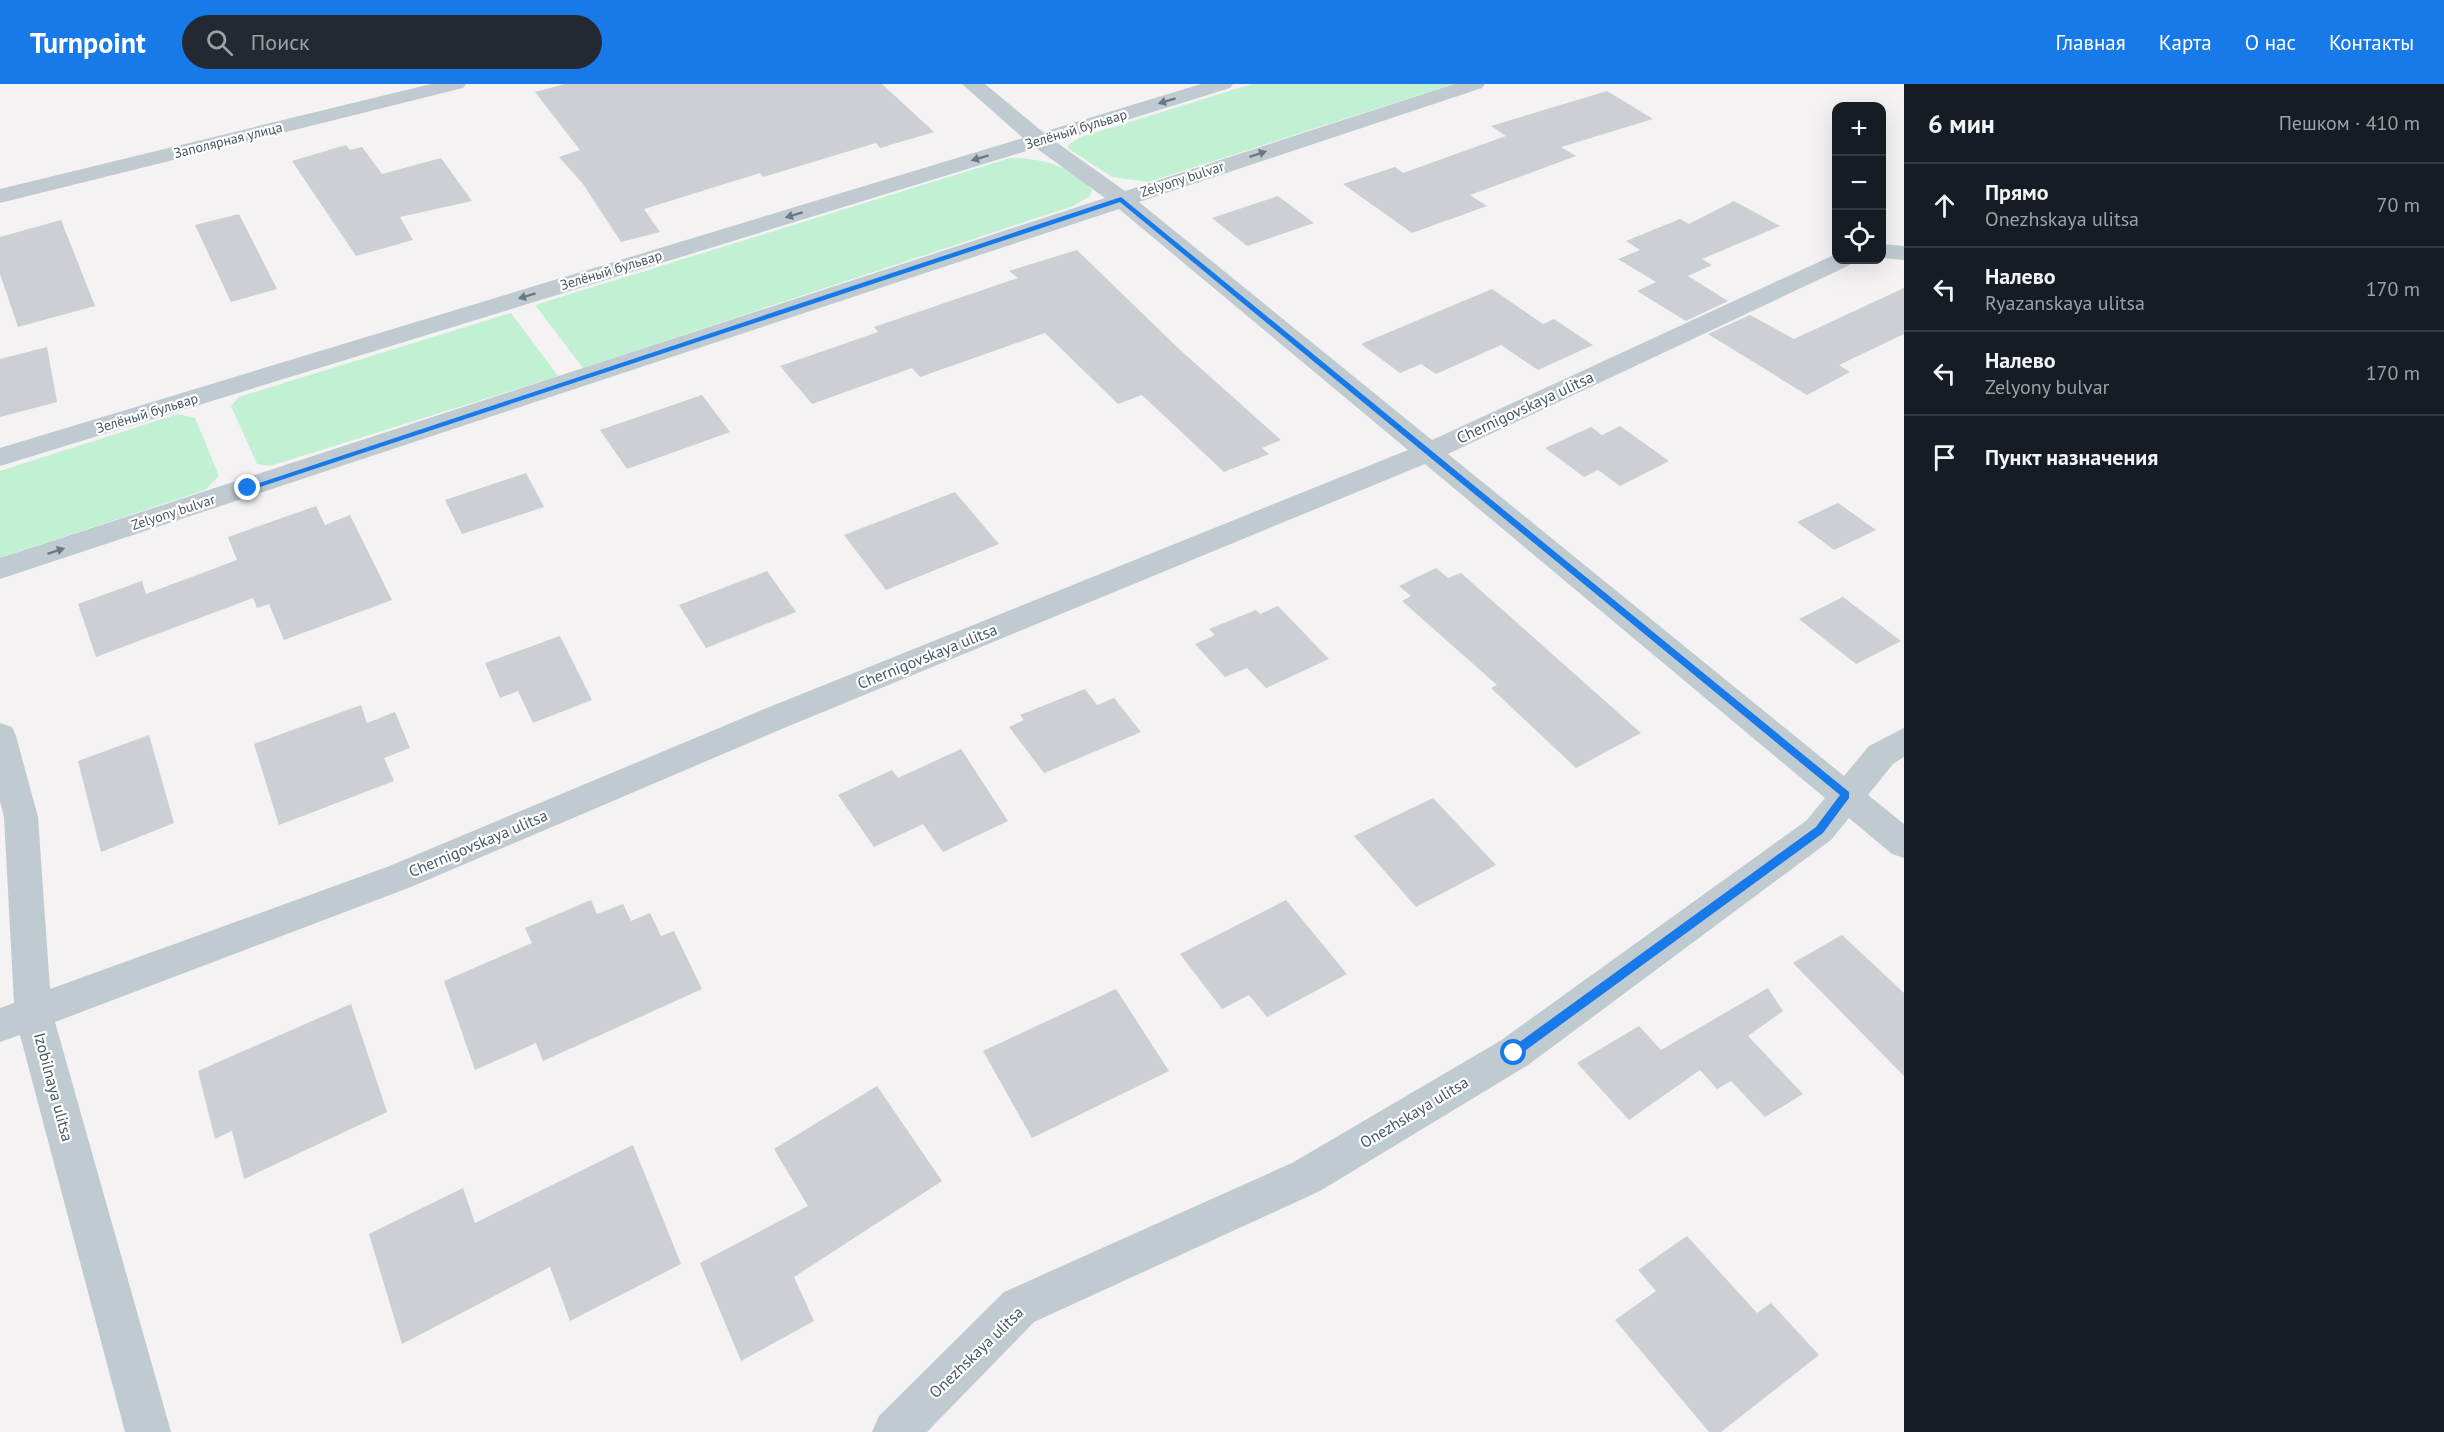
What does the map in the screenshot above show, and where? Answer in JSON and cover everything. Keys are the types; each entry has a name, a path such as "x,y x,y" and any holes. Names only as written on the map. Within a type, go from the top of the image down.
{"street":[{"name":"Заполярная улица","path":"0,196 456,84"},
{"path":"972,84 1039,140 1121,199 1904,844"},
{"name":"Зелёный бульвар","path":"0,457 1223,84"},
{"name":"Zelyony bulvar","path":"0,569 1475,84"},
{"path":"1886,251 1904,253"},
{"name":"Chernigovskaya ulitsa","path":"16,1018 399,877 773,719 1427,453 1833,264"},
{"name":"Izobilnaya ulitsa","path":"0,736 21,817 16,1018 148,1432"},
{"name":"Onezhskaya ulitsa","path":"895,1432 1019,1307 1306,1177 1514,1053 1820,830 1846,795 1881,755 1904,741"}],"green space":[{"path":"1252,84 1453,84 1148,182 1112,177 1069,149 1068,145 1081,137"},
{"path":"1010,158 1044,162 1065,169 1092,190 1090,196 1073,206 583,368 535,305"},
{"path":"511,313 558,376 270,466 257,464 231,406 239,397"},
{"path":"178,414 195,418 219,476 205,490 0,558 0,471"}],"building":[{"path":"565,84 882,84 934,132 880,148 876,143 763,177 760,173 644,209 660,232 621,242 583,184 559,157 580,150 535,92"},
{"path":"1607,91 1653,119 1561,147 1576,156 1470,195 1487,206 1412,233 1343,184 1395,167 1403,173 1506,136 1491,126"},
{"path":"346,145 350,150 362,147 382,174 441,158 472,201 400,217 413,240 356,256 292,161"},
{"path":"1278,196 1314,223 1247,246 1212,218"},
{"path":"1734,201 1780,226 1702,259 1712,265 1688,276 1728,301 1686,321 1637,291 1656,282 1618,259 1640,250 1626,241 1680,219 1689,224"},
{"path":"239,214 277,289 231,302 195,225"},
{"path":"61,220 95,306 18,327 0,274 0,237"},
{"path":"1077,250 1179,349 1281,440 1262,448 1269,454 1224,472 1142,395 1118,404 1045,333 920,377 912,368 812,404 780,366 878,332 874,327 1018,278 1009,271"},
{"path":"1904,288 1904,334 1839,365 1850,372 1807,395 1708,334 1750,315 1794,339"},
{"path":"1492,289 1543,324 1554,319 1593,345 1538,370 1501,345 1436,374 1421,364 1400,373 1361,344"},
{"path":"47,347 57,402 0,417 0,359"},
{"path":"702,395 730,432 627,469 600,430"},
{"path":"1620,426 1669,461 1620,486 1598,470 1584,477 1545,448 1591,427 1602,435"},
{"path":"526,473 544,507 462,534 445,500"},
{"path":"955,492 999,544 886,590 844,535"},
{"path":"1838,503 1876,530 1834,550 1797,522"},
{"path":"316,506 325,525 350,515 392,600 284,640 269,604 257,608 253,598 96,657 78,604 142,581 146,594 237,560 228,537"},
{"path":"1436,568 1448,578 1461,573 1641,733 1576,768 1491,688 1497,685 1402,601 1411,596 1399,586"},
{"path":"767,571 796,612 706,648 679,605"},
{"path":"1843,597 1901,641 1856,664 1799,619"},
{"path":"1278,606 1329,659 1266,688 1247,668 1225,677 1195,644 1215,635 1209,629 1256,610 1260,614"},
{"path":"560,636 592,700 533,723 518,691 500,698 485,663"},
{"path":"1085,689 1097,705 1114,698 1141,732 1044,773 1009,727 1024,720 1020,715"},
{"path":"361,705 367,723 395,712 410,748 384,758 394,781 279,825 254,744"},
{"path":"149,735 174,823 101,852 78,761"},
{"path":"961,749 1008,821 943,852 923,824 874,847 838,795 892,770 898,778"},
{"path":"1433,798 1496,865 1416,907 1354,836"},
{"path":"591,900 597,914 623,904 631,921 650,913 661,936 674,931 702,989 543,1061 536,1043 475,1070 444,981 532,943 525,928"},
{"path":"1286,900 1347,974 1267,1017 1249,995 1222,1009 1180,954"},
{"path":"1842,935 1904,993 1904,1076 1793,963"},
{"path":"1768,988 1783,1011 1748,1036 1803,1094 1765,1117 1731,1081 1717,1089 1700,1070 1629,1120 1577,1063 1639,1026 1661,1050"},
{"path":"1116,989 1169,1071 1032,1138 983,1051"},
{"path":"351,1004 387,1112 244,1179 232,1131 215,1139 198,1071"},
{"path":"877,1086 942,1181 794,1277 814,1321 741,1361 700,1263 808,1206 774,1149"},
{"path":"633,1145 681,1264 570,1321 550,1267 402,1344 369,1234 463,1188 475,1223"},
{"path":"1687,1236 1757,1313 1771,1303 1819,1355 1721,1432 1709,1432 1615,1320 1656,1291 1638,1270"}],"route":[{"path":"248,488 1121,199 1427,453 1846,795 1820,830 1514,1053"}]}
